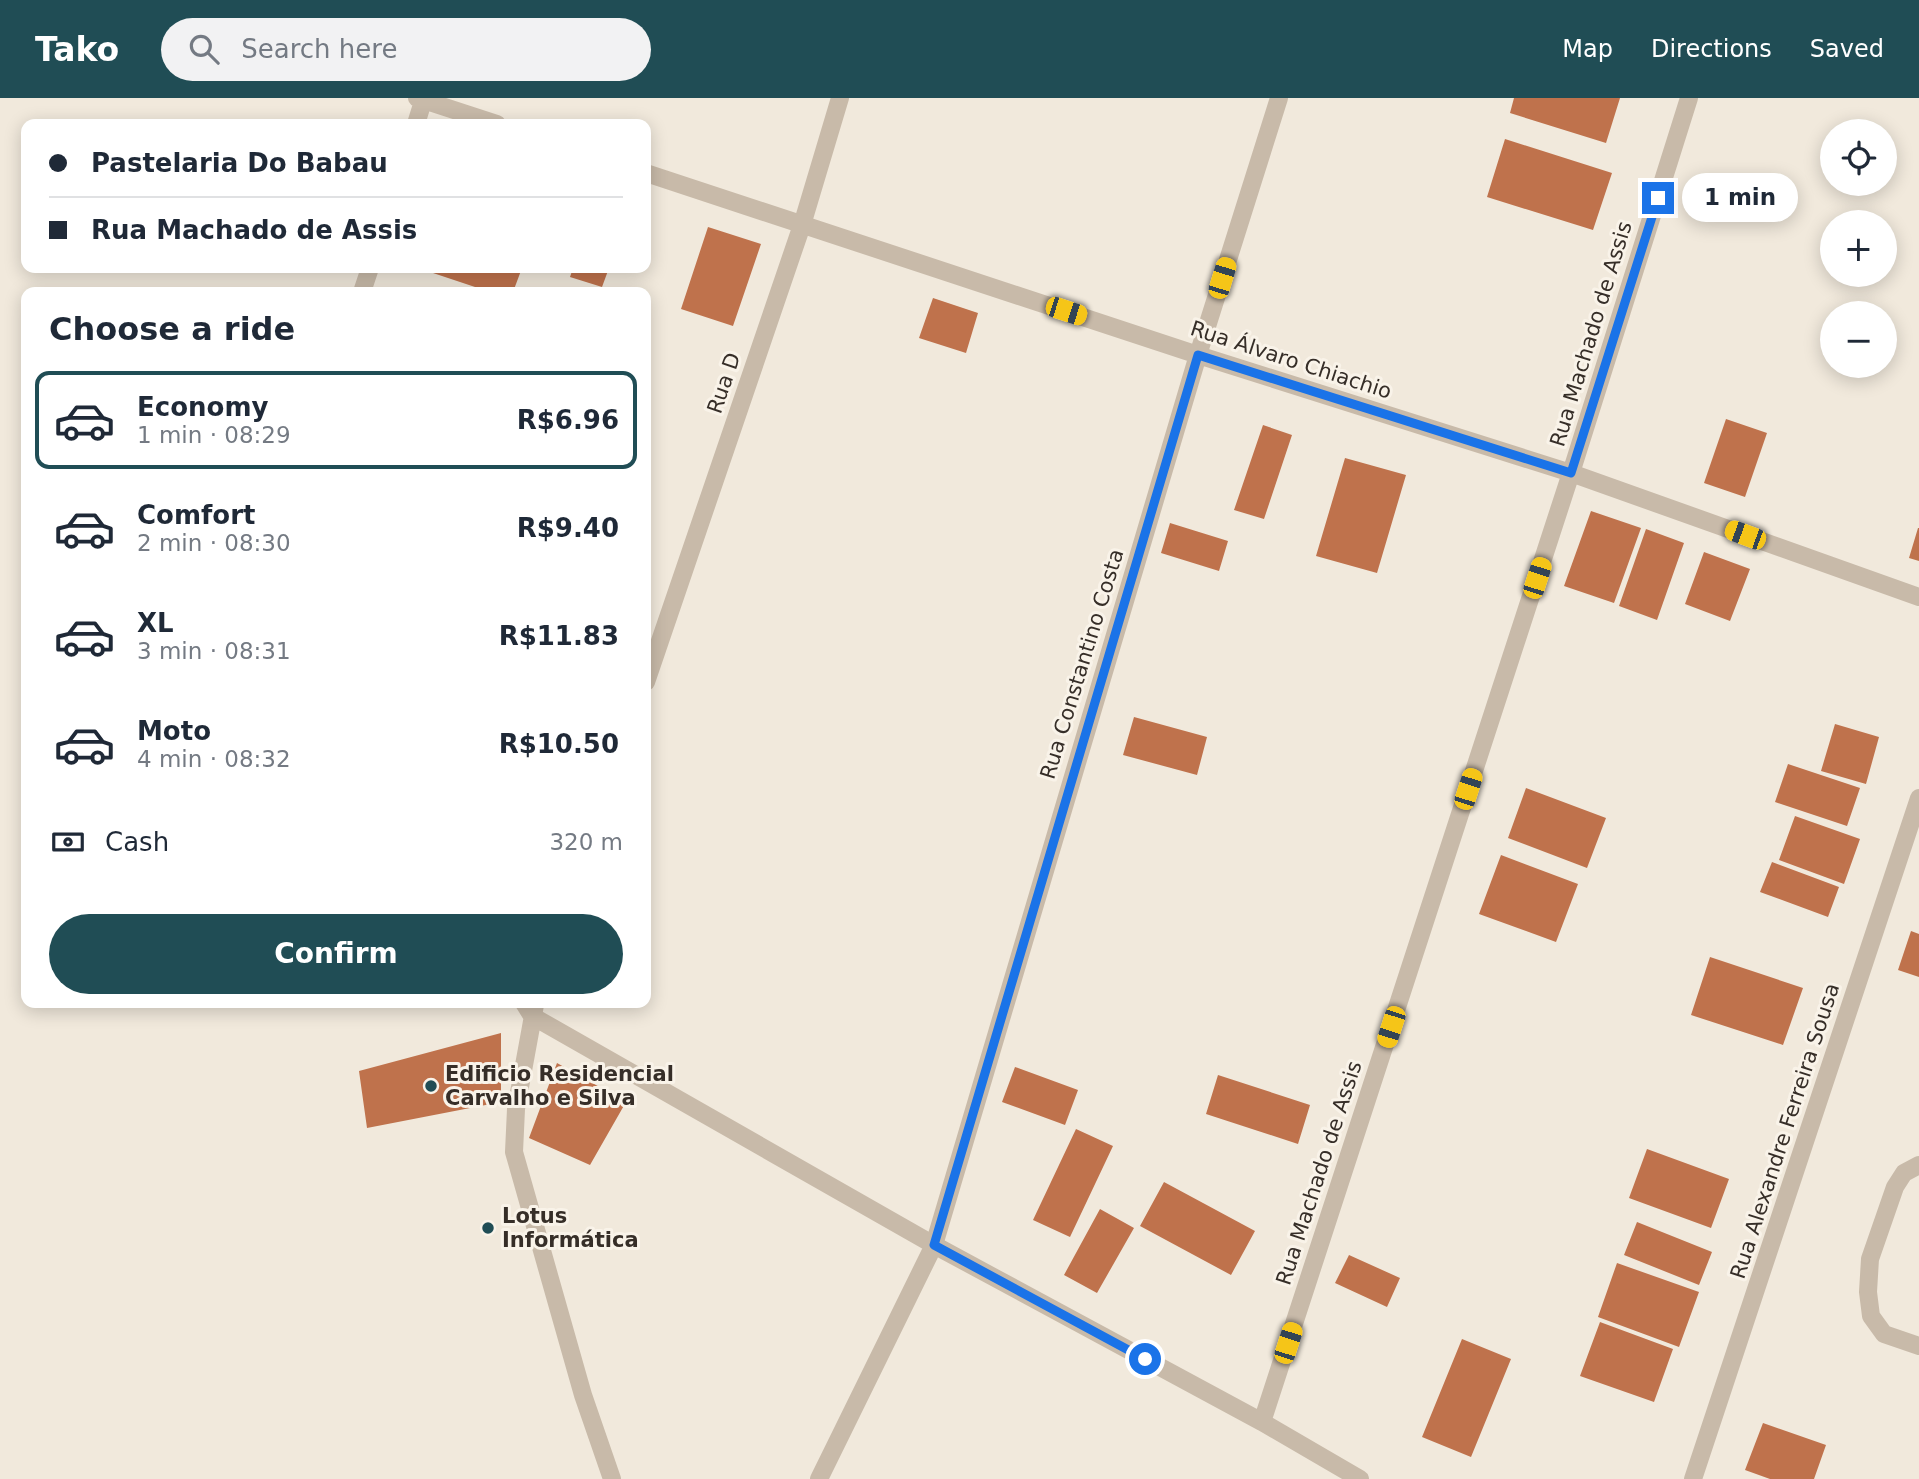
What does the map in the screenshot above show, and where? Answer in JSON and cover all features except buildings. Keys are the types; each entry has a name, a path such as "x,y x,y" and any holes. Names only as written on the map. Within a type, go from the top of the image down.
{"street":[{"name":"Rua D","path":"651,667 802,225 840,98"},
{"name":"Rua Constantino Costa","path":"819,1479 934,1245 1198,355 1279,98"},
{"name":"Rua Machado de Assis","path":"1262,1422 1571,473 1689,98"},
{"path":"417,119 422,99 482,119"},
{"name":"Rua Álvaro Chiachio","path":"651,175 1198,355 1571,473 1919,597"},
{"name":"Rua Alexandre Ferreira Sousa","path":"1693,1479 1915,823 1919,798"},
{"path":"530,1008 516,1108 514,1152 583,1395 612,1479"},
{"path":"532,1008 934,1245 1262,1422 1358,1479"},
{"path":"1919,1166 1904,1173 1895,1187 1870,1259 1868,1292 1871,1316 1884,1334 1919,1346"}],"place":[{"name":"Edificio Residencial Carvalho e Silva","path":"431,1086"},
{"name":"Lotus Informática","path":"488,1228"}],"route":[{"path":"1145,1359 934,1245 1198,355 1571,473 1658,198"}]}
